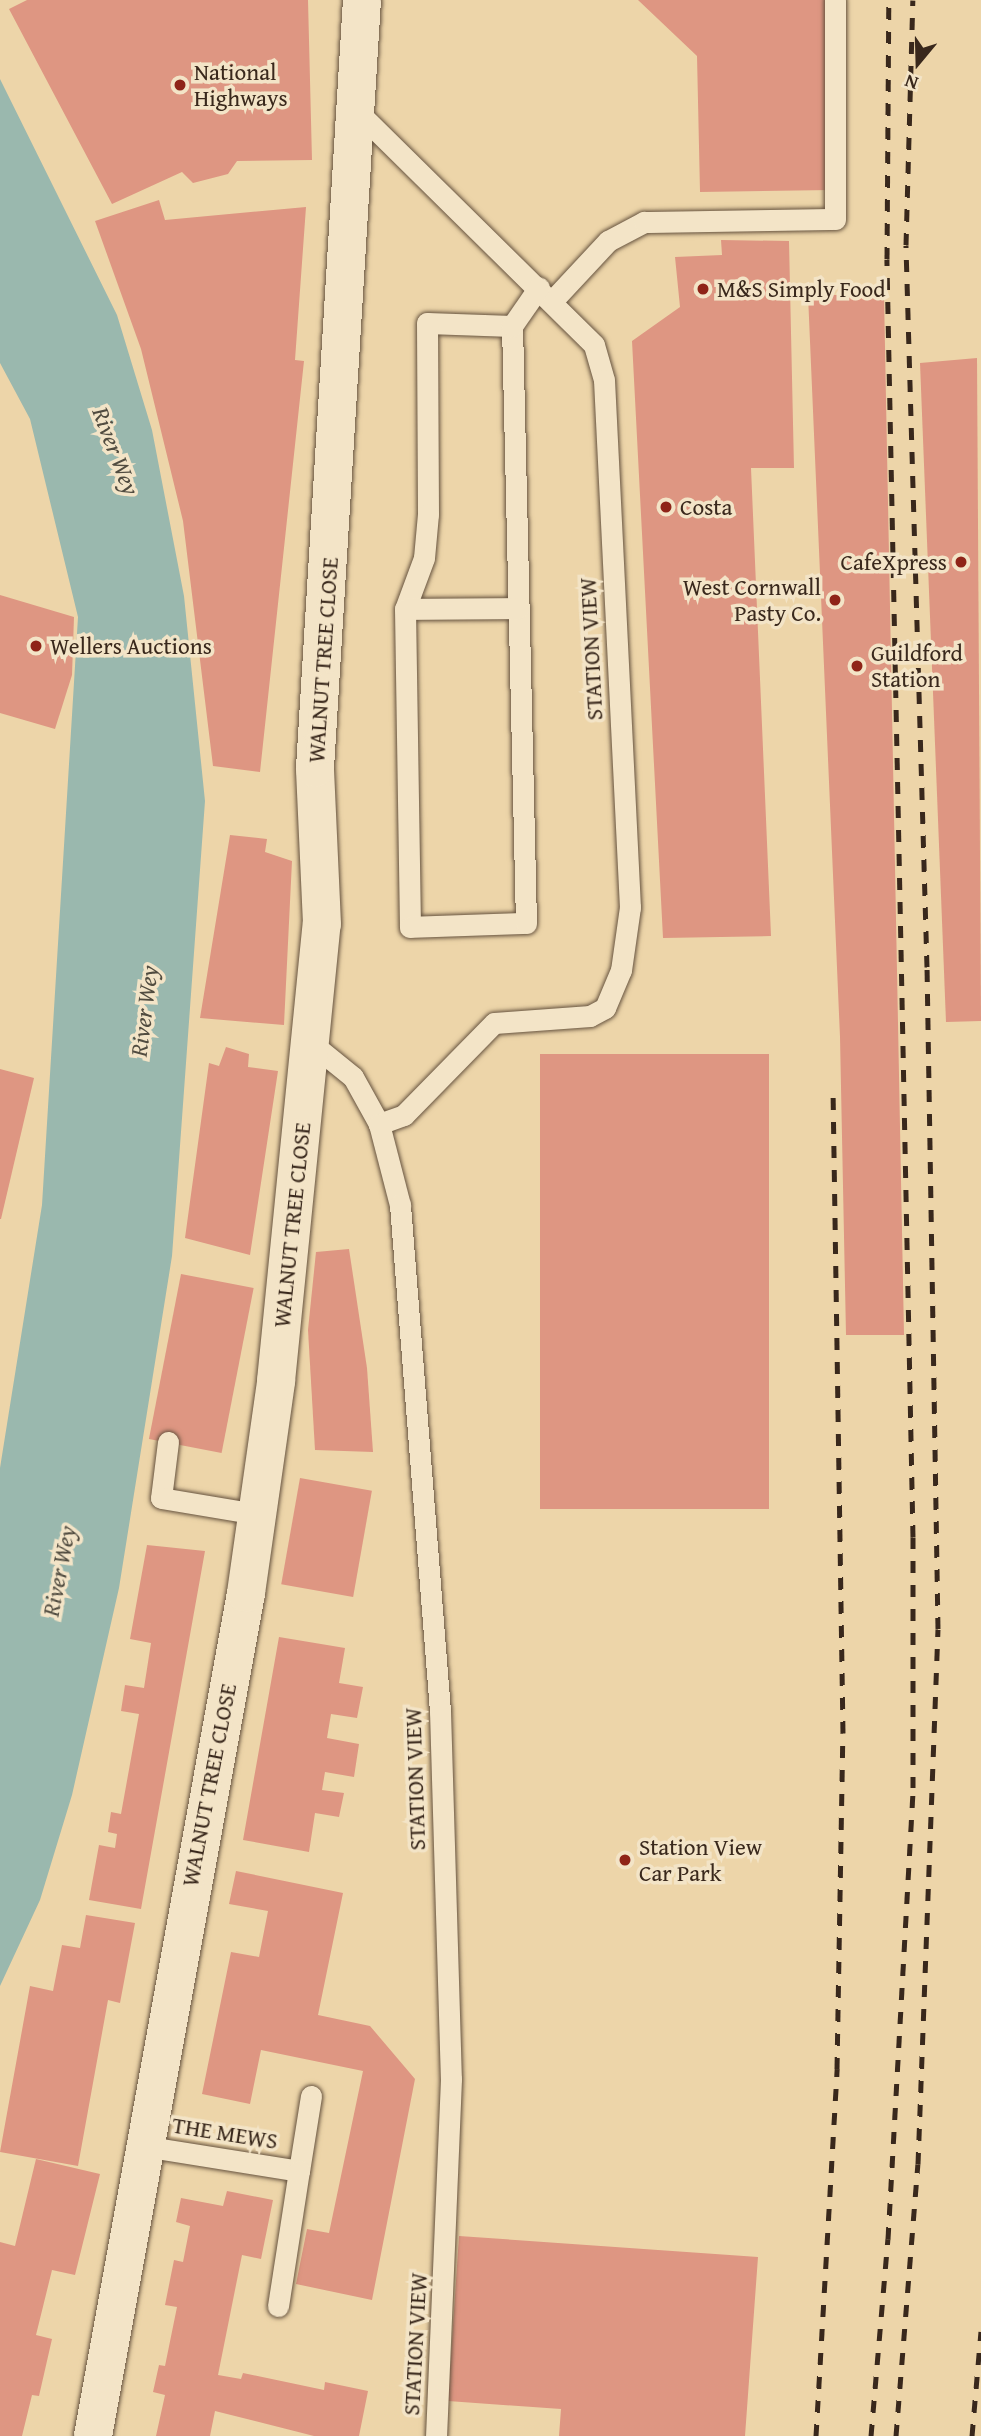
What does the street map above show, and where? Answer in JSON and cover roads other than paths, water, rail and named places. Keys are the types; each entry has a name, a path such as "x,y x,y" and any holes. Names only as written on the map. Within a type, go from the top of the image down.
{"street":[{"name":"WALNUT TREE CLOSE","path":"93,2436 257,1514 311,1043 322,924 315,768 359,113 362,0"}],"lane":[{"path":"512,327 526,923 410,927 405,609 424,558 428,514 427,323 512,327 608,241 644,222 835,219 835,0"},
{"name":"STATION VIEW","path":"359,113 546,294 594,345 604,380 629,938 605,1008 590,1016 494,1023 404,1115 379,1124"},
{"path":"405,609 518,608"},
{"name":"STATION VIEW","path":"311,1043 353,1077 379,1124 400,1205 440,1711 451,2079 436,2436"},
{"path":"168,1442 161,1498 257,1514"},
{"name":"THE MEWS","path":"278,2306 311,2096"},
{"name":"THE MEWS","path":"143,2146 299,2171"}],"water":[{"name":"River Wey","path":"0,79 117,315 152,430 184,596 205,801 172,1256 119,1588 72,1795 40,1900 0,1986 0,1468 42,1205 78,617 30,419 0,363"}],"railway":[{"path":"871,2436 888,2239 913,1788 913,1537 887,259 889,0"},
{"path":"896,2436 918,2164 938,1629 927,967 906,245 913,0"},
{"path":"816,2436 837,2069 843,1733 833,1087"},
{"path":"972,2436 981,2331"}],"place":[{"name":"National Highways","path":"180,85"},
{"name":"M&S Simply Food","path":"703,289"},
{"name":"Costa","path":"666,507"},
{"name":"CafeXpress","path":"961,562"},
{"name":"West Cornwall Pasty Co.","path":"835,600"},
{"name":"Wellers Auctions","path":"36,646"},
{"name":"Guildford Station","path":"857,666"},
{"name":"Station View Car Park","path":"625,1860"}]}
